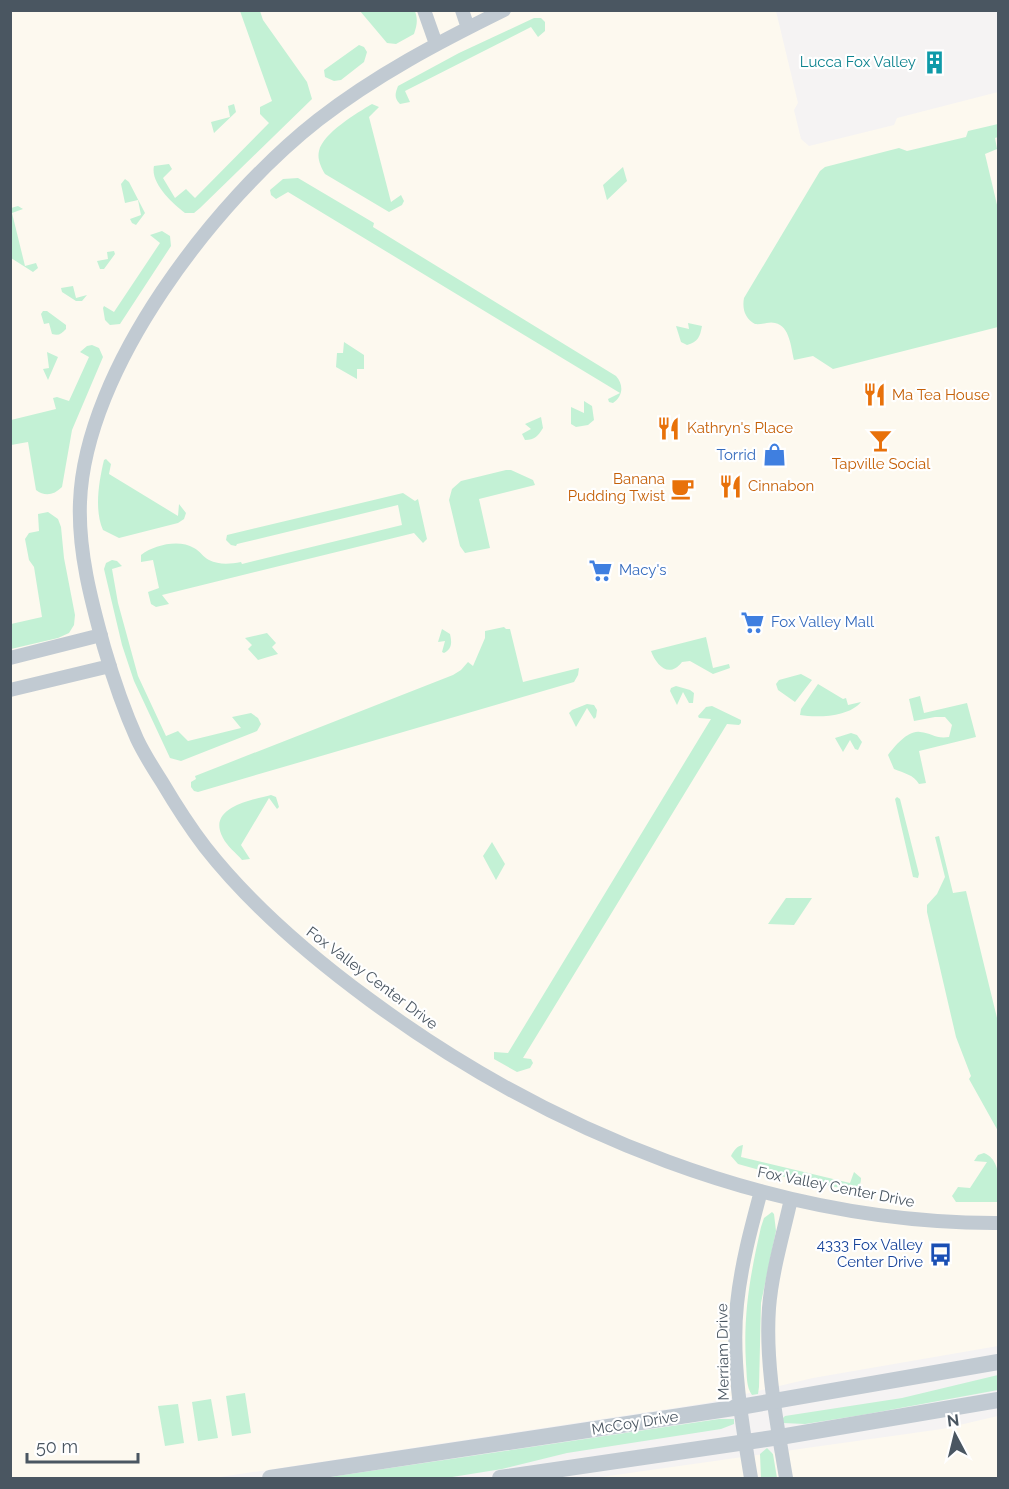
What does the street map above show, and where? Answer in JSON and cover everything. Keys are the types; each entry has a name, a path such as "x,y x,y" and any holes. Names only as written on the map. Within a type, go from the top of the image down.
{"street":[{"path":"424,10 436,44"},
{"path":"462,10 468,28"},
{"name":"Fox Valley Center Drive","path":"504,10 436,44 359,90 318,120 261,171 196,245 146,317 105,398 89,439 83,468 80,533 93,607 110,666 139,744 178,809 205,847 266,914 327,968 434,1045 520,1096 643,1152 760,1191 791,1199 909,1220 999,1223"},
{"path":"10,658 101,635"},
{"path":"10,690 110,666"},
{"name":"Merriam Drive","path":"751,1479 740,1407 737,1305 744,1255 760,1191"},
{"path":"786,1479 769,1359 769,1306 791,1199"},
{"name":"McCoy Drive","path":"270,1479 740,1407 999,1362"},
{"path":"500,1479 780,1437 999,1400"}],"shaded area":[{"name":"Fox Valley Mall","path":"10,11 776,11 798,103 794,110 801,139 809,146 894,125 897,118 998,92 998,1346 813,1378 707,1403 214,1478 11,1478"},
{"path":"998,1416 998,1478 594,1478 942,1429"}],"green space":[{"path":"240,11 260,11 263,20 307,82 312,99 200,208 194,213 185,213 169,199 159,186 155,179 154,166 169,164 172,169 163,178 175,198 186,189 195,198 269,123 260,114 260,107 272,101"},
{"path":"360,11 415,11 417,23 414,34 396,44 387,43"},
{"path":"534,18 541,18 545,22 545,31 538,37 531,27 405,91 410,102 400,104 397,100 398,86 459,53"},
{"path":"359,45 367,52 364,62 341,80 334,81 325,77 324,70"},
{"path":"234,104 236,112 214,133 211,122 230,117 228,106"},
{"path":"372,104 379,107 369,117 391,202 401,195 404,201 402,205 389,212 325,174 319,160 319,151 327,137 341,124"},
{"path":"998,124 998,137 995,138 997,149 985,154 998,209 998,327 833,369 813,356 794,360 784,328 773,323 755,324 749,319 743,306 744,298 820,171 825,167 899,148 907,151 966,137 968,131"},
{"path":"623,167 627,181 607,200 603,185"},
{"path":"298,178 374,223 373,227 616,376 621,387 620,394 619,397 613,403 609,402 608,399 620,393 288,192 276,199 271,195 270,190 283,179"},
{"path":"125,179 129,182 145,213 136,225 130,219 141,215 138,200 125,203 121,184"},
{"path":"18,206 23,209 12,213 25,266 36,263 38,268 33,272 11,258 11,208"},
{"path":"162,231 170,236 171,246 120,324 110,325 105,320 104,306 114,312 160,243 150,235"},
{"path":"114,251 115,254 104,269 100,269 97,261 108,259 107,252"},
{"path":"73,286 76,298 87,295 82,301 76,301 62,292 61,288"},
{"path":"47,311 66,325 66,329 60,334 52,334 49,323 44,324 41,314"},
{"path":"688,323 702,326 698,338 687,345 681,342 676,326 689,329"},
{"path":"344,342 364,355 364,369 357,369 357,379 336,367 337,353 343,353"},
{"path":"92,345 99,348 103,357 72,430 62,487 56,492 43,494 36,490 28,442 11,445 11,420 56,409 53,398 69,401 89,357 80,352"},
{"path":"47,352 58,357 48,380 43,369 49,368"},
{"path":"584,401 592,406 594,420 588,425 576,427 571,424 571,407 584,413"},
{"path":"541,417 543,428 541,431 534,438 525,440 522,434 531,429 525,424"},
{"path":"106,459 111,464 109,474 178,516 179,504 186,513 184,519 178,523 119,538 103,530 100,522 98,495 102,468"},
{"path":"506,470 533,480 535,485 479,499 490,548 465,553 460,546 449,500 452,489 461,481"},
{"path":"403,493 415,501 418,499 427,539 423,543 414,533 162,595 169,604 156,607 151,604 148,592 159,588 153,560 141,562 141,555 153,548 167,544 188,545 213,562 225,564 241,562 242,564 402,525 398,505 236,546 226,540 227,535"},
{"path":"48,512 58,519 61,527 64,558 75,615 74,625 69,633 58,638 11,649 11,624 42,617 34,567 29,560 25,539 29,533 39,531 38,514"},
{"path":"112,560 122,566 112,569 118,603 138,676 166,736 178,731 188,741 241,728 232,717 251,713 258,718 261,724 257,731 181,761 170,758 134,681 122,645 104,569 106,563"},
{"path":"504,627 510,629 523,682 579,668 574,682 198,792 191,787 191,782 196,779 195,776 453,675 468,662 473,666 485,638 485,631"},
{"path":"442,629 450,634 451,640 450,648 444,653 442,652 445,641 438,642"},
{"path":"267,633 276,643 272,647 278,654 258,660 248,649 252,645 245,638"},
{"path":"706,637 713,668 729,664 730,668 713,674 690,661 682,662 677,667 668,670 656,661 651,651"},
{"path":"801,674 812,680 795,702 778,690 776,684 779,680"},
{"path":"818,684 843,699 846,698 848,705 861,702 849,711 841,713 824,716 800,715 801,709"},
{"path":"676,686 694,693 693,703 689,703 683,692 677,705 670,691"},
{"path":"920,696 924,713 967,703 976,737 919,751 926,783 919,784 912,776 894,769 888,755 902,739 911,733 920,732 949,737 952,725 945,717 914,721 909,699"},
{"path":"587,704 594,705 597,710 596,717 594,719 587,708 576,727 569,713"},
{"path":"712,706 741,720 741,723 739,725 727,724 523,1058 531,1059 533,1063 530,1068 517,1072 494,1059 494,1052 508,1053 711,719 698,716 706,707"},
{"path":"851,733 857,735 862,742 858,750 850,740 843,752 835,738"},
{"path":"271,795 276,797 279,807 277,809 269,798 241,845 250,859 242,860 223,838 219,827 221,819 234,807"},
{"path":"897,797 900,799 919,874 918,878 913,877 895,799"},
{"path":"939,836 953,893 966,891 998,1022 998,1131 969,1079 971,1076 956,1037 927,912 927,905 937,894 945,877 935,837"},
{"path":"492,842 505,864 496,880 483,856"},
{"path":"786,898 812,898 794,925 768,924"},
{"path":"743,1145 741,1157 850,1183 854,1172 861,1178 860,1185 851,1190 785,1177 738,1164 731,1156 739,1146"},
{"path":"984,1153 990,1156 997,1167 998,1202 956,1202 952,1196 958,1187 970,1188 987,1162 974,1161 978,1155"},
{"path":"772,1212 776,1231 761,1303 759,1387 758,1394 752,1395 748,1385 746,1364 748,1295 761,1227 764,1218"},
{"path":"998,1375 998,1390 805,1424 783,1423 785,1416 902,1398"},
{"path":"245,1393 251,1433 232,1436 226,1396"},
{"path":"211,1399 218,1438 198,1441 192,1402"},
{"path":"178,1404 184,1443 165,1446 158,1406"},
{"path":"719,1419 734,1419 734,1424 721,1429 567,1453 502,1469 446,1478 323,1478"},
{"path":"767,1448 773,1454 777,1478 761,1478 760,1454"}],"place":[{"name":"Lucca Fox Valley","path":"934,62"},
{"name":"Ma Tea House","path":"874,395"},
{"name":"Kathryn's Place","path":"669,428"},
{"name":"Tapville Social","path":"881,440"},
{"name":"Torrid","path":"774,455"},
{"name":"Cinnabon","path":"730,486"},
{"name":"Banana Pudding Twist","path":"683,488"},
{"name":"Macy's","path":"601,570"},
{"name":"Fox Valley Mall","path":"753,622"},
{"name":"4333 Fox Valley Center Drive","path":"941,1254"}]}
